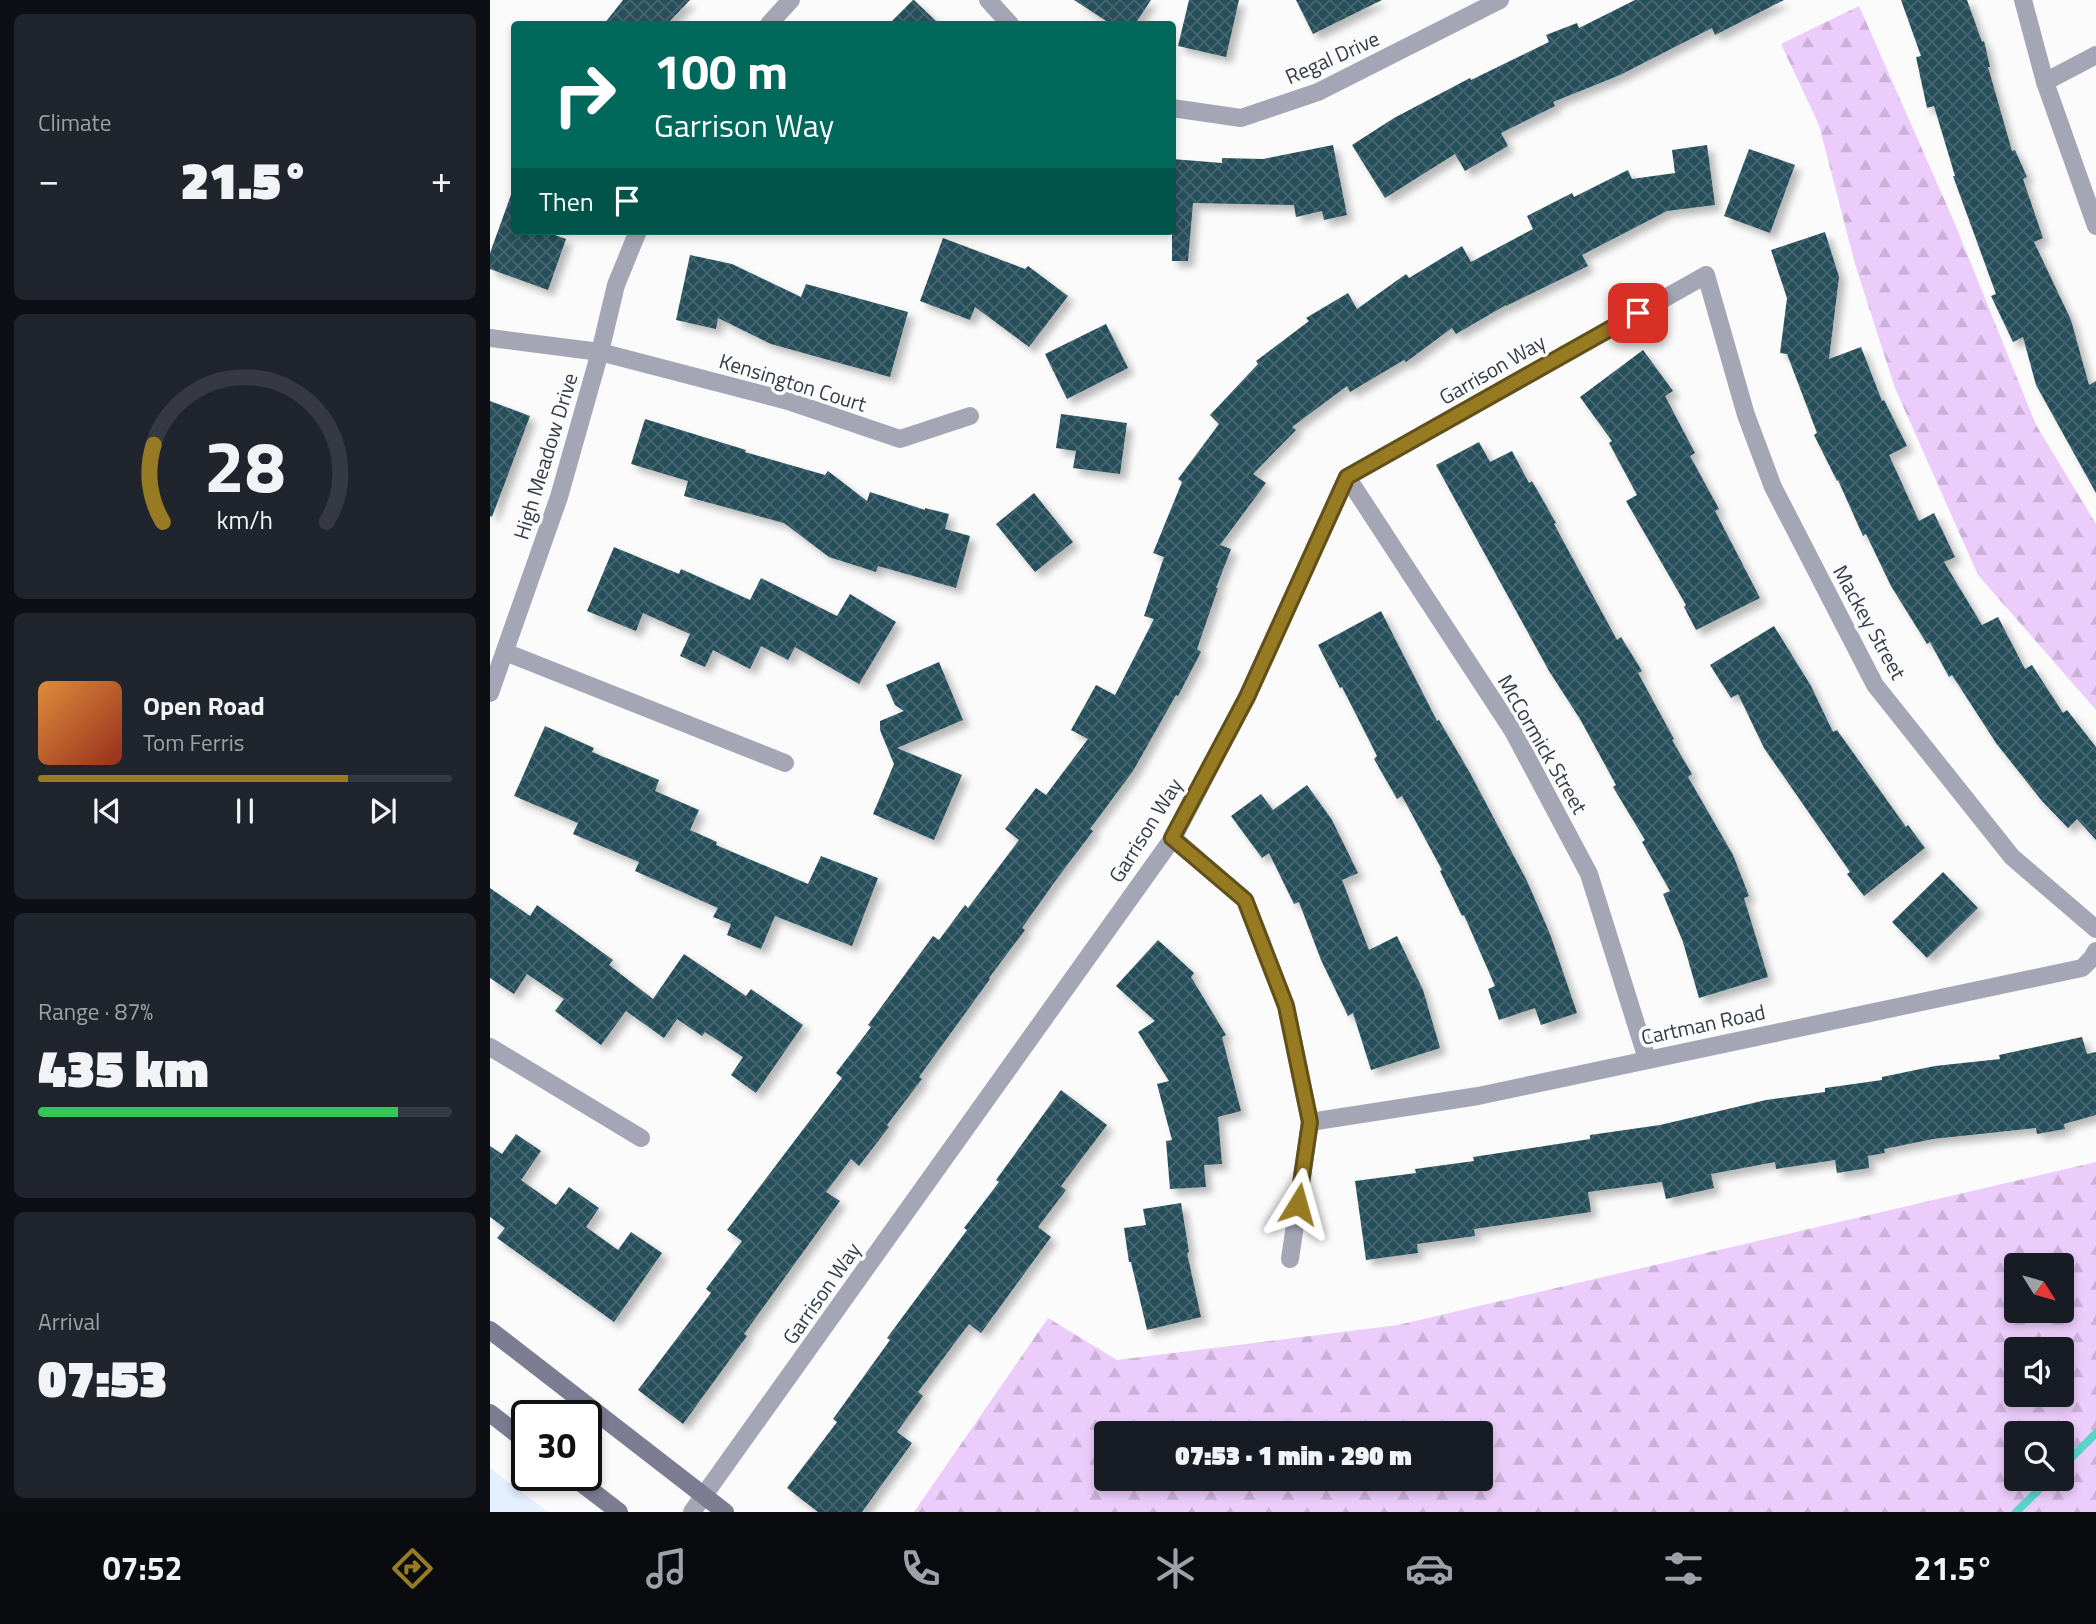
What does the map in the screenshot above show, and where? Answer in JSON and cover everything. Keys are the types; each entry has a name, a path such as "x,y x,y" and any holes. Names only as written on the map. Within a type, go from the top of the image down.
{"main road":[{"path":"490,1330 725,1512"},
{"path":"490,1413 511,1429"},
{"path":"592,1491 619,1512"}],"street":[{"path":"772,21 791,0"},
{"path":"988,0 1007,21"},
{"name":"Regal Drive","path":"1176,109 1241,118 1318,92 1500,0"},
{"path":"2023,0 2045,82 2096,226"},
{"path":"2045,82 2096,55"},
{"name":"High Meadow Drive","path":"490,693 559,497 616,285 636,235"},
{"name":"Garrison Way","path":"692,1512 1172,838 1247,697 1347,477 1706,275"},
{"name":"Mackey Street","path":"1706,275 1746,415 1773,487 1875,685 2012,857 2095,925 2096,929"},
{"name":"Kensington Court","path":"490,338 600,352 788,401 900,439 970,416"},
{"name":"McCormick Street","path":"1347,477 1513,731 1588,874 1647,1059"},
{"path":"505,652 785,764"},
{"path":"1172,838 1245,900 1286,1006 1310,1122 1290,1259"},
{"name":"Cartman Road","path":"1310,1122 1478,1096 2082,968 2096,951"},
{"path":"490,1047 640,1138"}],"shaded area":[{"path":"490,1468 511,1484 511,1491 520,1491 548,1512 490,1512"}],"green space":[{"path":"1859,6 1955,224 2036,425 2096,524 2096,710 1978,575 1895,388 1855,264 1819,125 1781,44"},
{"path":"2096,1162 2096,1512 914,1512 1048,1318 1117,1360 1398,1325"}],"building":[{"path":"623,0 690,0 670,21 606,21"},
{"path":"914,0 936,21 892,21"},
{"path":"1074,0 1151,0 1137,21 1106,21"},
{"path":"1189,0 1239,0 1226,57 1178,46"},
{"path":"1296,0 1382,0 1313,34"},
{"path":"1635,0 1784,0 1715,35 1712,28 1620,75 1553,102 1555,106 1501,133 1508,146 1465,171 1455,154 1385,198 1352,145 1394,118 1470,78 1471,80 1549,42 1546,35 1577,23 1579,28"},
{"path":"1901,0 1967,0 1982,42 1984,41 1988,67 2012,151 2015,150 2027,177 2023,179 2043,238 2034,242 2071,320 2089,385 2096,381 2096,493 2036,385 2023,337 2013,342 1991,296 1996,294 1953,176 1934,106 1927,108 1916,57 1921,56"},
{"path":"1333,145 1347,215 1324,220 1322,211 1296,217 1294,205 1193,203 1188,261 1172,261 1172,235 1176,235 1176,159 1222,163 1222,158 1263,159"},
{"path":"1707,145 1715,205 1667,211 1582,255 1588,266 1506,305 1456,334 1452,328 1406,362 1404,360 1350,392 1347,386 1292,427 1296,430 1253,474 1266,483 1220,545 1231,549 1197,649 1201,652 1133,771 1090,829 1093,831 919,1077 922,1079 887,1125 889,1127 859,1166 851,1159 826,1192 840,1201 683,1424 638,1390 711,1293 706,1289 742,1241 727,1230 842,1078 836,1073 871,1027 868,1025 933,936 939,940 965,905 968,908 1019,840 1005,829 1036,788 1046,795 1088,739 1071,730 1096,685 1115,695 1154,619 1144,616 1164,557 1153,553 1182,482 1178,479 1219,424 1210,415 1258,364 1256,361 1309,321 1306,318 1348,293 1357,309 1406,274 1409,278 1462,246 1471,262 1533,229 1527,216 1572,193 1574,197 1628,170 1632,179 1675,173 1672,150"},
{"path":"1749,149 1795,165 1770,233 1724,216"},
{"path":"511,195 511,235 555,235 566,239 548,290 490,269 490,253"},
{"path":"1825,232 1839,277 1829,359 1861,347 1882,401 1884,400 1907,446 1889,455 1919,521 1934,513 1955,557 1944,562 1982,625 1998,617 2025,669 2032,665 2063,713 2067,710 2096,747 2096,840 2077,819 2068,828 2042,801 1996,743 1952,675 1949,677 1930,642 1927,644 1891,586 1866,534 1863,536 1814,435 1817,433 1787,354 1780,353 1787,298 1771,250"},
{"path":"943,238 1025,269 1028,266 1068,296 1029,347 975,307 970,320 920,301"},
{"path":"690,255 732,264 801,297 806,284 908,312 890,377 771,344 718,318 716,329 676,320"},
{"path":"1106,324 1128,368 1067,399 1045,354"},
{"path":"1643,350 1673,391 1665,396 1695,453 1690,456 1719,509 1715,511 1760,598 1696,630 1684,607 1686,605 1626,501 1637,495 1609,443 1612,441 1580,397"},
{"path":"490,401 530,416 492,517 490,516"},
{"path":"1061,414 1127,423 1120,474 1073,468 1076,451 1056,448"},
{"path":"645,419 825,475 828,471 867,501 870,492 925,510 949,514 945,529 970,536 956,588 878,566 876,572 829,557 784,523 684,496 688,481 631,464"},
{"path":"1479,442 1490,462 1512,451 1529,483 1532,481 1556,523 1554,524 1617,640 1621,637 1642,671 1638,673 1692,774 1688,777 1733,855 1749,896 1744,898 1768,977 1699,998 1683,942 1663,894 1670,891 1642,842 1645,840 1613,787 1616,785 1580,719 1549,671 1436,465"},
{"path":"1034,493 1073,542 1035,572 996,524"},
{"path":"614,547 679,574 681,569 750,600 761,578 837,616 850,594 896,622 859,684 795,647 788,660 761,646 750,669 713,650 705,667 680,656 690,634 643,613 636,631 587,611"},
{"path":"1381,611 1437,721 1439,720 1470,773 1527,881 1550,934 1577,1013 1541,1025 1535,1008 1499,1020 1488,989 1495,986 1464,915 1462,916 1440,871 1442,870 1402,796 1397,799 1374,759 1377,756 1318,645"},
{"path":"1774,626 1811,686 1833,732 1837,730 1906,827 1908,825 1925,848 1864,896 1764,748 1738,694 1731,698 1710,665"},
{"path":"939,662 963,720 897,748 962,775 934,840 873,814 894,764 880,730 880,721 904,711 895,705 886,685"},
{"path":"545,726 594,748 592,752 659,780 655,791 699,810 690,830 717,842 716,845 808,884 821,856 878,878 852,946 775,916 761,949 727,935 731,924 713,917 718,908 635,871 639,862 573,834 578,823 514,796"},
{"path":"1307,785 1332,820 1358,873 1342,880 1369,950 1397,936 1423,990 1440,1048 1371,1070 1353,1013 1348,1016 1321,960 1299,902 1294,904 1269,853 1262,858 1231,816 1261,794 1273,810"},
{"path":"1943,872 1978,908 1927,958 1892,922"},
{"path":"490,888 530,916 537,905 613,960 609,965 653,999 684,954 746,996 751,989 803,1025 756,1093 731,1075 743,1057 705,1032 702,1036 677,1019 664,1038 626,1011 601,1045 555,1011 564,999 527,974 514,994 490,978"},
{"path":"1158,940 1194,973 1191,977 1226,1035 1222,1037 1241,1111 1218,1117 1222,1164 1204,1165 1206,1187 1170,1189 1166,1141 1172,1140 1157,1084 1169,1081 1138,1032 1155,1021 1116,986"},
{"path":"2082,1037 2087,1054 2096,1052 2096,1115 2064,1124 2065,1129 2037,1134 2036,1128 1933,1139 1884,1149 1885,1153 1868,1156 1869,1168 1837,1173 1835,1160 1776,1169 1775,1162 1711,1174 1714,1188 1666,1199 1662,1182 1588,1192 1591,1212 1474,1229 1475,1236 1417,1244 1418,1253 1366,1260 1355,1181 1416,1173 1415,1169 1474,1161 1473,1157 1590,1139 1590,1135 1660,1125 1766,1100 1825,1092 1825,1088 1882,1080 1882,1077 1935,1066 2000,1059 1999,1055"},
{"path":"1061,1090 1107,1125 1061,1186 1066,1190 1038,1227 1051,1237 981,1333 969,1324 918,1392 923,1396 897,1432 912,1443 862,1512 818,1512 787,1488 837,1422 833,1419 890,1340 887,1338 967,1230 964,1228 999,1182 996,1180"},
{"path":"516,1134 541,1151 521,1180 556,1205 569,1187 599,1208 586,1227 618,1250 631,1232 662,1253 614,1322 497,1238 505,1228 490,1217 490,1146 502,1154"},
{"path":"1181,1203 1189,1252 1187,1253 1201,1317 1147,1330 1129,1262 1124,1228 1146,1225 1143,1209"}],"waterway":[{"path":"2074,1455 2096,1433"},
{"path":"2016,1512 2038,1491"}],"route":[{"path":"1298,1204 1310,1122 1286,1006 1245,900 1172,838 1247,697 1347,477 1638,313"}]}
